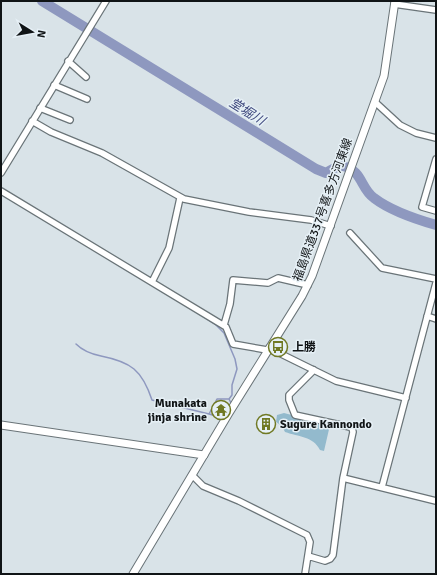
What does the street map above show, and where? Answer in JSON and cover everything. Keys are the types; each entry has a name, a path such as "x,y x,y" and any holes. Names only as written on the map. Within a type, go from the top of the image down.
{"main road":[{"name":"福島県道337号喜多方河東線","path":"133,574 308,285 331,226 384,76 394,2"},
{"path":"1,425 204,455"}],"street":[{"path":"1,173 106,1"},
{"path":"394,2 436,10"},
{"path":"68,62 86,77"},
{"path":"54,85 86,99"},
{"path":"375,102 400,125 420,135 436,138"},
{"path":"40,108 70,120"},
{"path":"32,121 52,132 106,155 180,198 249,212 311,220 331,226"},
{"path":"436,159 422,207 436,211"},
{"path":"1,191 224,325 233,344 268,349 336,381 406,398"},
{"path":"152,282 169,248 180,198"},
{"path":"350,233 382,268 436,279"},
{"path":"224,325 228,312 233,280 268,282 278,278 308,285"},
{"path":"382,487 436,283"},
{"path":"427,316 436,319"},
{"path":"308,556 325,560 330,559 332,556 343,478 353,432 352,428 295,415 289,400 289,395 314,370"},
{"path":"192,475 203,486 239,501 307,535 310,542 305,574"},
{"path":"343,478 436,501"}],"shaded area":[{"path":"284,413 330,425 324,451 320,450 310,439 285,432 282,426 276,422 277,415"}],"waterway":[{"name":"堂堀川","path":"42,1 316,169 326,173 339,166 350,168 358,176 369,194 381,203 404,214 436,225"},
{"path":"204,317 216,325 224,333 235,359 237,369 232,385 232,395 229,399 217,399 209,414 223,418"},
{"path":"76,344 87,352 120,361 134,369 144,381 152,400 209,414"},
{"path":"229,399 231,403"}],"place":[{"name":"上勝","path":"278,347"},
{"name":"Munakata jinja shrine","path":"221,410"},
{"name":"Sugure Kannondo","path":"266,424"}]}
